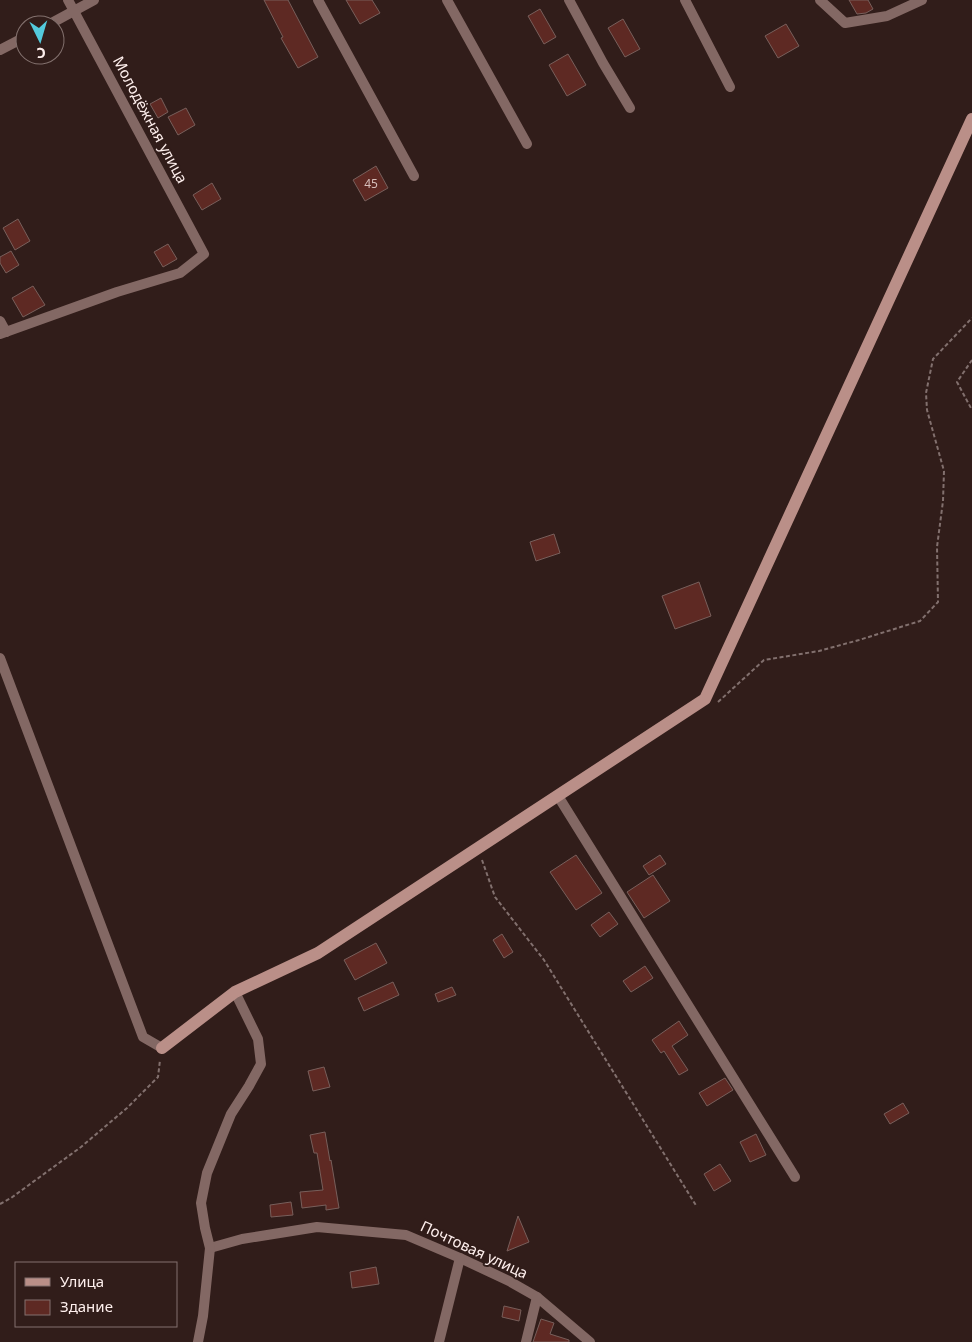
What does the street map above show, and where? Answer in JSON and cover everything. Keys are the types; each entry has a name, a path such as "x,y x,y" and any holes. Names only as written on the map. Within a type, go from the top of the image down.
{"street":[{"name":"Молодёжная улица","path":"3,333 117,292 180,274 204,254 68,0"},
{"path":"65,16 94,0"},
{"path":"318,0 414,176"},
{"path":"447,0 527,144"},
{"path":"568,0 630,108"},
{"path":"685,0 730,88"},
{"path":"820,0 845,23 887,16 922,0"},
{"path":"0,50 15,42"},
{"path":"0,658 143,1037 162,1048 236,992 318,953 705,699 972,119"},
{"path":"0,321 3,333"},
{"path":"558,796 795,1177"},
{"path":"198,1342 203,1316 210,1248 201,1203 207,1173 231,1114 261,1064 258,1039 236,992"},
{"name":"Почтовая улица","path":"210,1248 242,1239 317,1227 406,1236 460,1258 509,1281 537,1297 590,1342"},
{"path":"439,1342 460,1258"},
{"path":"526,1342 537,1297"}],"path":[{"path":"705,699 718,702 764,660 819,651 920,620 938,602 937,546 944,471 927,410 926,393 933,359 972,318"},
{"path":"972,360 957,382 972,410"},
{"path":"478,848 495,897 544,960 697,1207"},
{"path":"0,1204 81,1147 127,1108 158,1077 162,1048"}],"building":[{"path":"264,0 288,0 318,57 298,68 281,38 283,37"},
{"path":"346,0 372,0 380,13 360,24"},
{"path":"849,0 868,0 873,9 866,13 857,14"},
{"path":"540,9 556,37 544,44 528,16"},
{"path":"623,19 640,49 625,57 608,28"},
{"path":"786,24 799,46 778,58 765,36"},
{"path":"568,54 586,85 567,96 549,65"},
{"path":"161,98 168,112 158,118 150,104"},
{"path":"186,108 195,125 178,135 168,117"},
{"path":"376,166 388,188 365,201 353,180"},
{"path":"212,183 221,199 202,210 193,195"},
{"path":"18,219 30,241 15,250 3,228"},
{"path":"168,244 177,259 163,267 154,252"},
{"path":"11,251 19,265 6,273 0,263 0,257"},
{"path":"33,286 45,305 23,317 12,298"},
{"path":"554,534 560,553 536,561 530,542"},
{"path":"699,582 711,616 675,629 662,596"},
{"path":"576,855 602,893 576,910 550,872"},
{"path":"660,855 666,864 649,875 643,866"},
{"path":"653,875 670,901 644,918 627,892"},
{"path":"609,912 618,924 600,937 591,925"},
{"path":"502,934 513,952 504,958 493,940"},
{"path":"376,943 387,963 355,980 344,960"},
{"path":"645,966 653,978 631,992 623,981"},
{"path":"393,982 399,995 364,1011 358,998"},
{"path":"452,987 456,995 438,1002 435,994"},
{"path":"679,1021 688,1035 672,1046 688,1070 679,1075 664,1051 661,1053 652,1040"},
{"path":"324,1067 330,1087 313,1091 308,1071"},
{"path":"725,1078 733,1090 707,1106 699,1093"},
{"path":"903,1103 909,1113 890,1124 884,1114"},
{"path":"325,1132 339,1208 326,1210 326,1205 302,1208 300,1192 323,1190 317,1153 314,1153 310,1135"},
{"path":"756,1134 766,1155 750,1162 740,1142"},
{"path":"720,1164 731,1181 714,1191 704,1174"},
{"path":"291,1202 293,1215 271,1217 270,1205"},
{"path":"518,1216 529,1242 507,1251"},
{"path":"376,1267 379,1284 352,1288 350,1272"},
{"path":"504,1306 521,1310 519,1321 502,1317"},
{"path":"541,1319 554,1323 550,1334 569,1340 569,1342 533,1342"}]}
